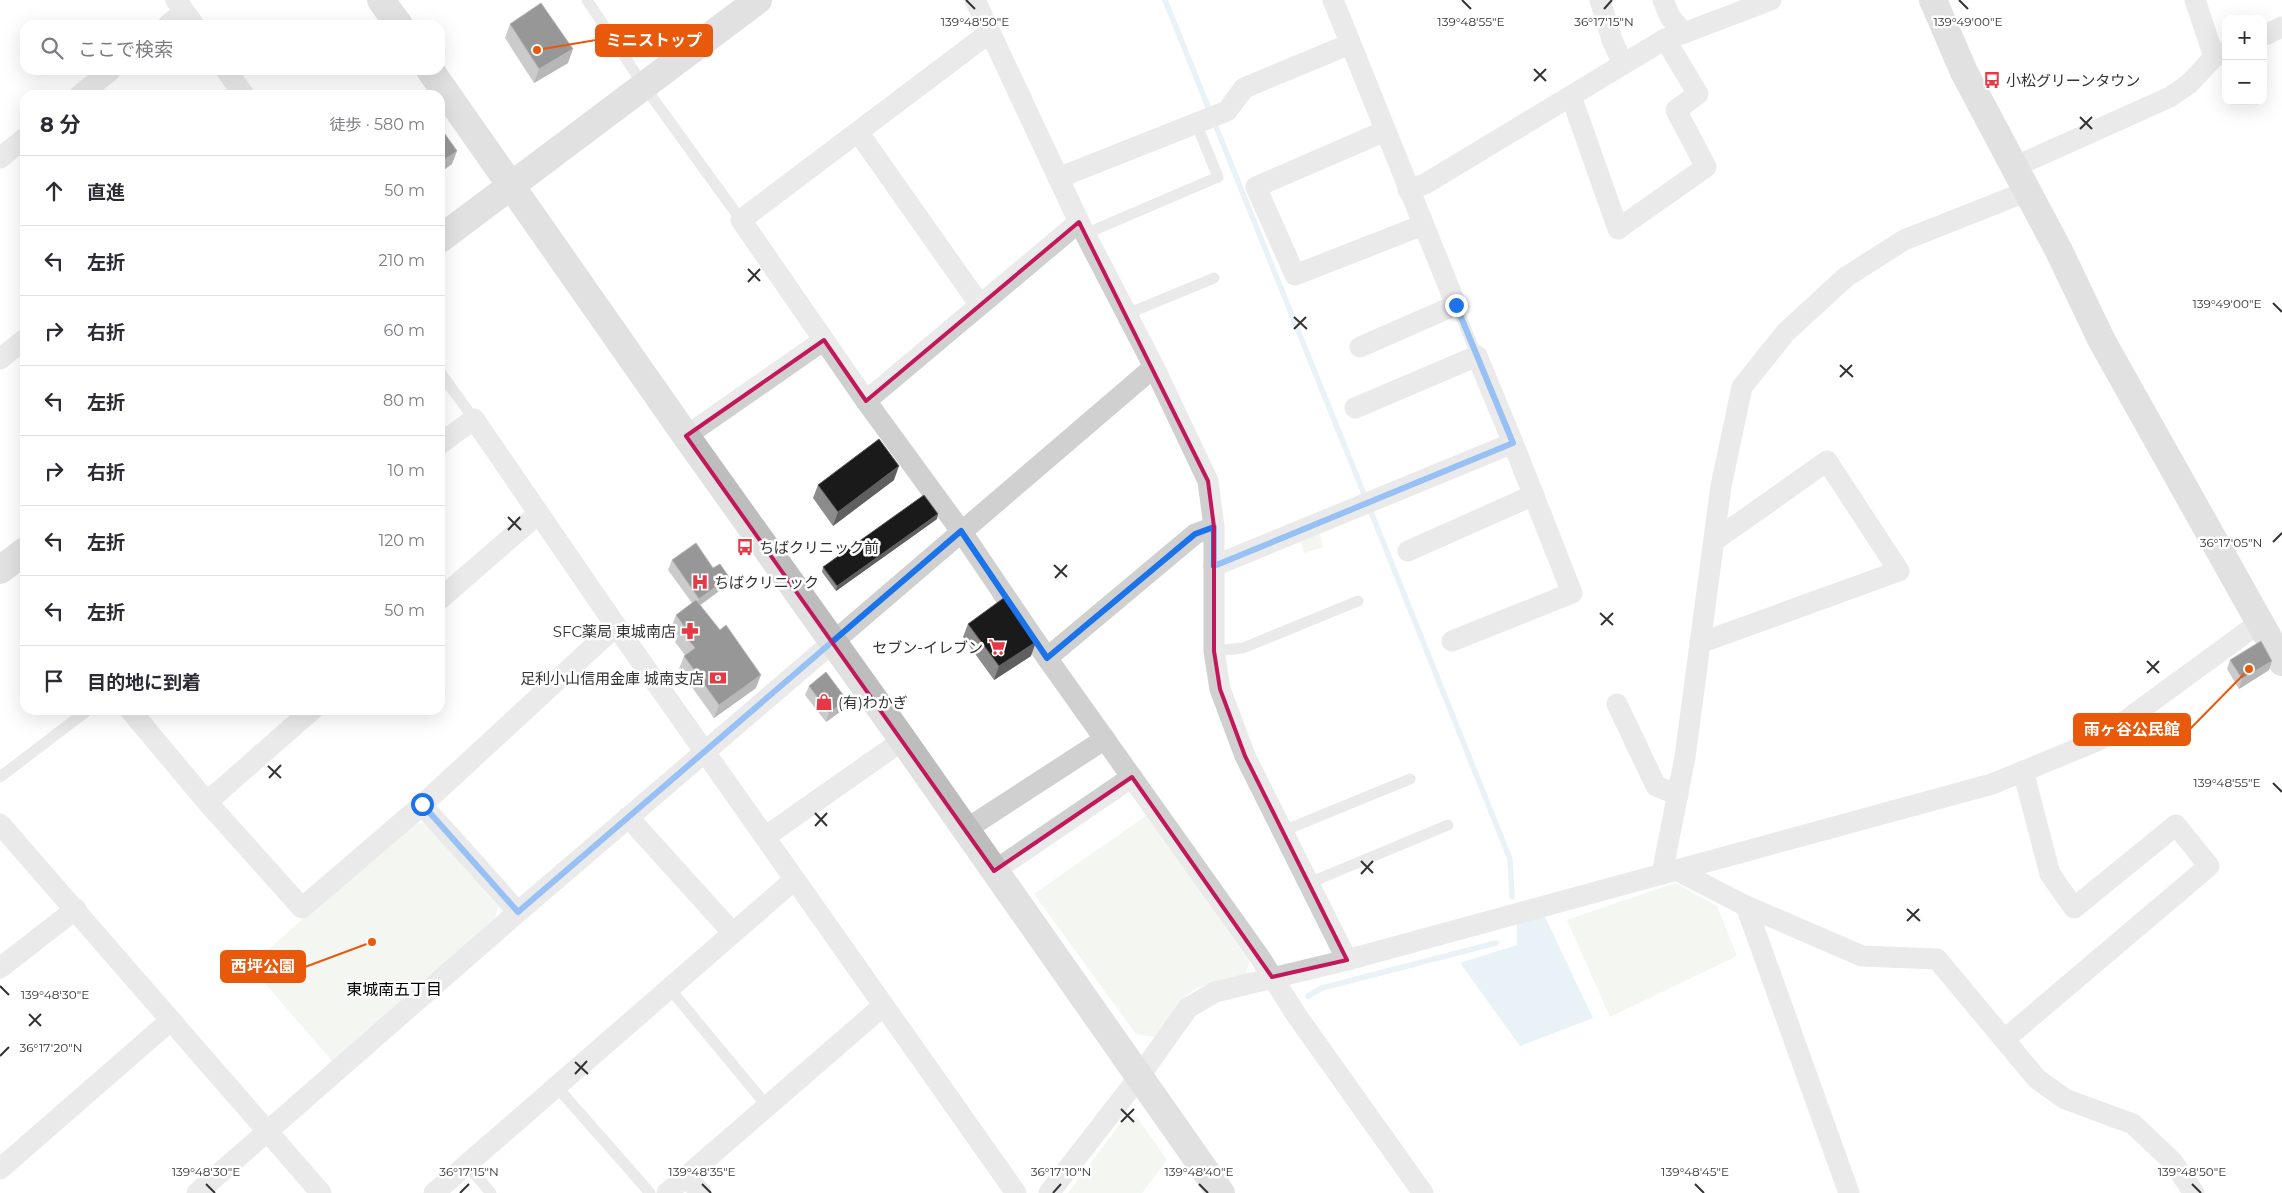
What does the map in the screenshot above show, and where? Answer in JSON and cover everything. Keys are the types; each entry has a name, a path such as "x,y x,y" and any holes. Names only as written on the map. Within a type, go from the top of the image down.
{"street":[{"path":"381,0 395,20"},
{"path":"445,235 758,0"},
{"path":"976,0 989,33 1082,228 1154,367 1208,481 1214,527 1214,651 1220,689 1246,756 1347,960"},
{"path":"1333,0 1422,225 1456,305 1360,347"},
{"path":"1600,0 1612,40 1623,64"},
{"path":"1571,96 1618,229 1706,167 1676,110 1698,94 1674,36 1670,17 1663,0"},
{"path":"1408,190 1425,184 1623,64 1674,36 1771,0"},
{"path":"1933,0 1964,72 2028,191 2102,341 2282,662"},
{"path":"2014,168 2170,98 2190,83 2220,55 2195,0"},
{"path":"2267,34 2282,27"},
{"path":"989,33 741,220 866,401 961,531 1047,658 1423,1193"},
{"path":"1058,178 1227,111 1244,88 1350,44"},
{"path":"86,90 105,75"},
{"path":"230,75 240,90"},
{"path":"434,75 444,90"},
{"path":"445,91 1220,1193"},
{"path":"1385,131 1256,187 1294,275 1422,225"},
{"path":"858,132 980,305"},
{"path":"0,158 20,142"},
{"path":"1669,872 1721,486 1742,386 1786,332 1846,277 1904,240 2028,191"},
{"path":"866,401 980,305 1082,228"},
{"path":"686,436 824,340"},
{"path":"0,359 20,343"},
{"path":"1355,408 1477,356 1572,592 1452,641"},
{"path":"197,1193 628,817 1154,367"},
{"path":"445,440 474,419 616,626 1016,1193"},
{"path":"1214,566 1513,443"},
{"path":"1700,643 1899,571 1826,460 1714,541"},
{"path":"1408,551 1534,495"},
{"path":"445,595 538,514"},
{"path":"1047,658 1195,534 1214,527"},
{"path":"0,570 20,555"},
{"path":"1049,1193 1139,1077 1188,1008 1215,992 1347,960 1992,784 2098,740 2259,623"},
{"path":"134,715 207,802 302,908 422,804 616,626"},
{"path":"1617,704 1656,786 1678,795"},
{"path":"207,802 306,715"},
{"path":"965,830 1105,739"},
{"path":"765,837 903,740"},
{"path":"2005,1039 2209,866 2176,825 2074,908 2050,874 2023,771"},
{"path":"994,872 1132,777"},
{"path":"422,804 518,912"},
{"path":"628,817 733,933"},
{"path":"4,836 76,909 321,1193"},
{"path":"1669,872 1862,956 1937,959 2037,1079 2065,1099 2133,1124 2172,1161 2194,1193"},
{"path":"434,1193 794,880"},
{"path":"1746,906 1848,1193"},
{"path":"0,968 76,909"},
{"path":"667,1193 883,1006"},
{"path":"0,1169 172,1020"},
{"path":"686,1176 701,1193"}],"lane":[{"path":"587,0 644,86 741,220"},
{"path":"1082,228 1218,177 1196,123"},
{"path":"1127,314 1214,278"},
{"path":"1456,305 1477,356"},
{"path":"445,379 474,419"},
{"path":"1214,651 1243,648 1358,601"},
{"path":"0,777 81,715"},
{"path":"1283,831 1410,779"},
{"path":"1309,883 1448,825"},
{"path":"670,989 767,1106"},
{"path":"556,1087 650,1193"},
{"path":"467,1165 491,1193"}],"highlighted area":[{"path":"1079,222 1208,481 1214,527 1214,651 1220,689 1245,756 1347,960 1272,977 1132,777 994,871 686,436 824,340 866,401"}],"shaded area":[{"path":"1319,532 1324,547 1304,553 1300,538"},
{"path":"1147,815 1249,961 1246,974 1196,988 1186,996 1155,1037 1136,1034 1034,894"},
{"path":"411,822 426,824 498,906 495,918 333,1062 250,966"},
{"path":"1675,883 1717,906 1737,956 1610,1017 1567,920"},
{"path":"1125,1117 1137,1117 1167,1160 1142,1193 1068,1193"}],"water":[{"path":"1543,913 1593,1018 1520,1046 1460,963 1517,945 1517,918"}],"building":[{"path":"541,3 573,49 539,69 510,24"},
{"path":"445,134 457,151 445,159"},
{"path":"879,439 899,466 838,512 818,485"},
{"path":"924,495 938,514 837,586 823,567"},
{"name":"ちばクリニック","path":"696,543 713,568 720,564 729,577 699,599 672,560"},
{"name":"セブン-イレブン","path":"1005,597 1036,642 999,666 968,624"},
{"path":"696,600 720,630 726,625 761,675 719,705 684,656 695,648 680,629 684,626 676,615"},
{"path":"2261,641 2272,661 2242,679 2230,660"},
{"path":"826,672 847,700 829,713 809,686"}],"waterway":[{"path":"1165,0 1366,499"},
{"path":"1369,507 1510,859 1512,897"},
{"path":"1308,996 1322,988 1496,943"}],"place":[{"name":"ミニストップ","path":"537,50"},
{"name":"小松グリーンタウン","path":"1992,80"},
{"name":"ちばクリニック前","path":"745,547"},
{"name":"ちばクリニック","path":"700,582"},
{"name":"SFC薬局 東城南店","path":"690,631"},
{"name":"セブン-イレブン","path":"997,647"},
{"name":"雨ヶ谷公民館","path":"2249,669"},
{"name":"足利小山信用金庫 城南支店","path":"718,678"},
{"name":"(有)わかぎ","path":"824,702"},
{"name":"西坪公園","path":"372,942"}],"district":[{"name":"東城南五丁目","path":"394,989"}],"route":[{"path":"422,804 518,912 961,531 1047,658 1195,534 1214,527 1214,566 1513,443 1456,305"}]}
